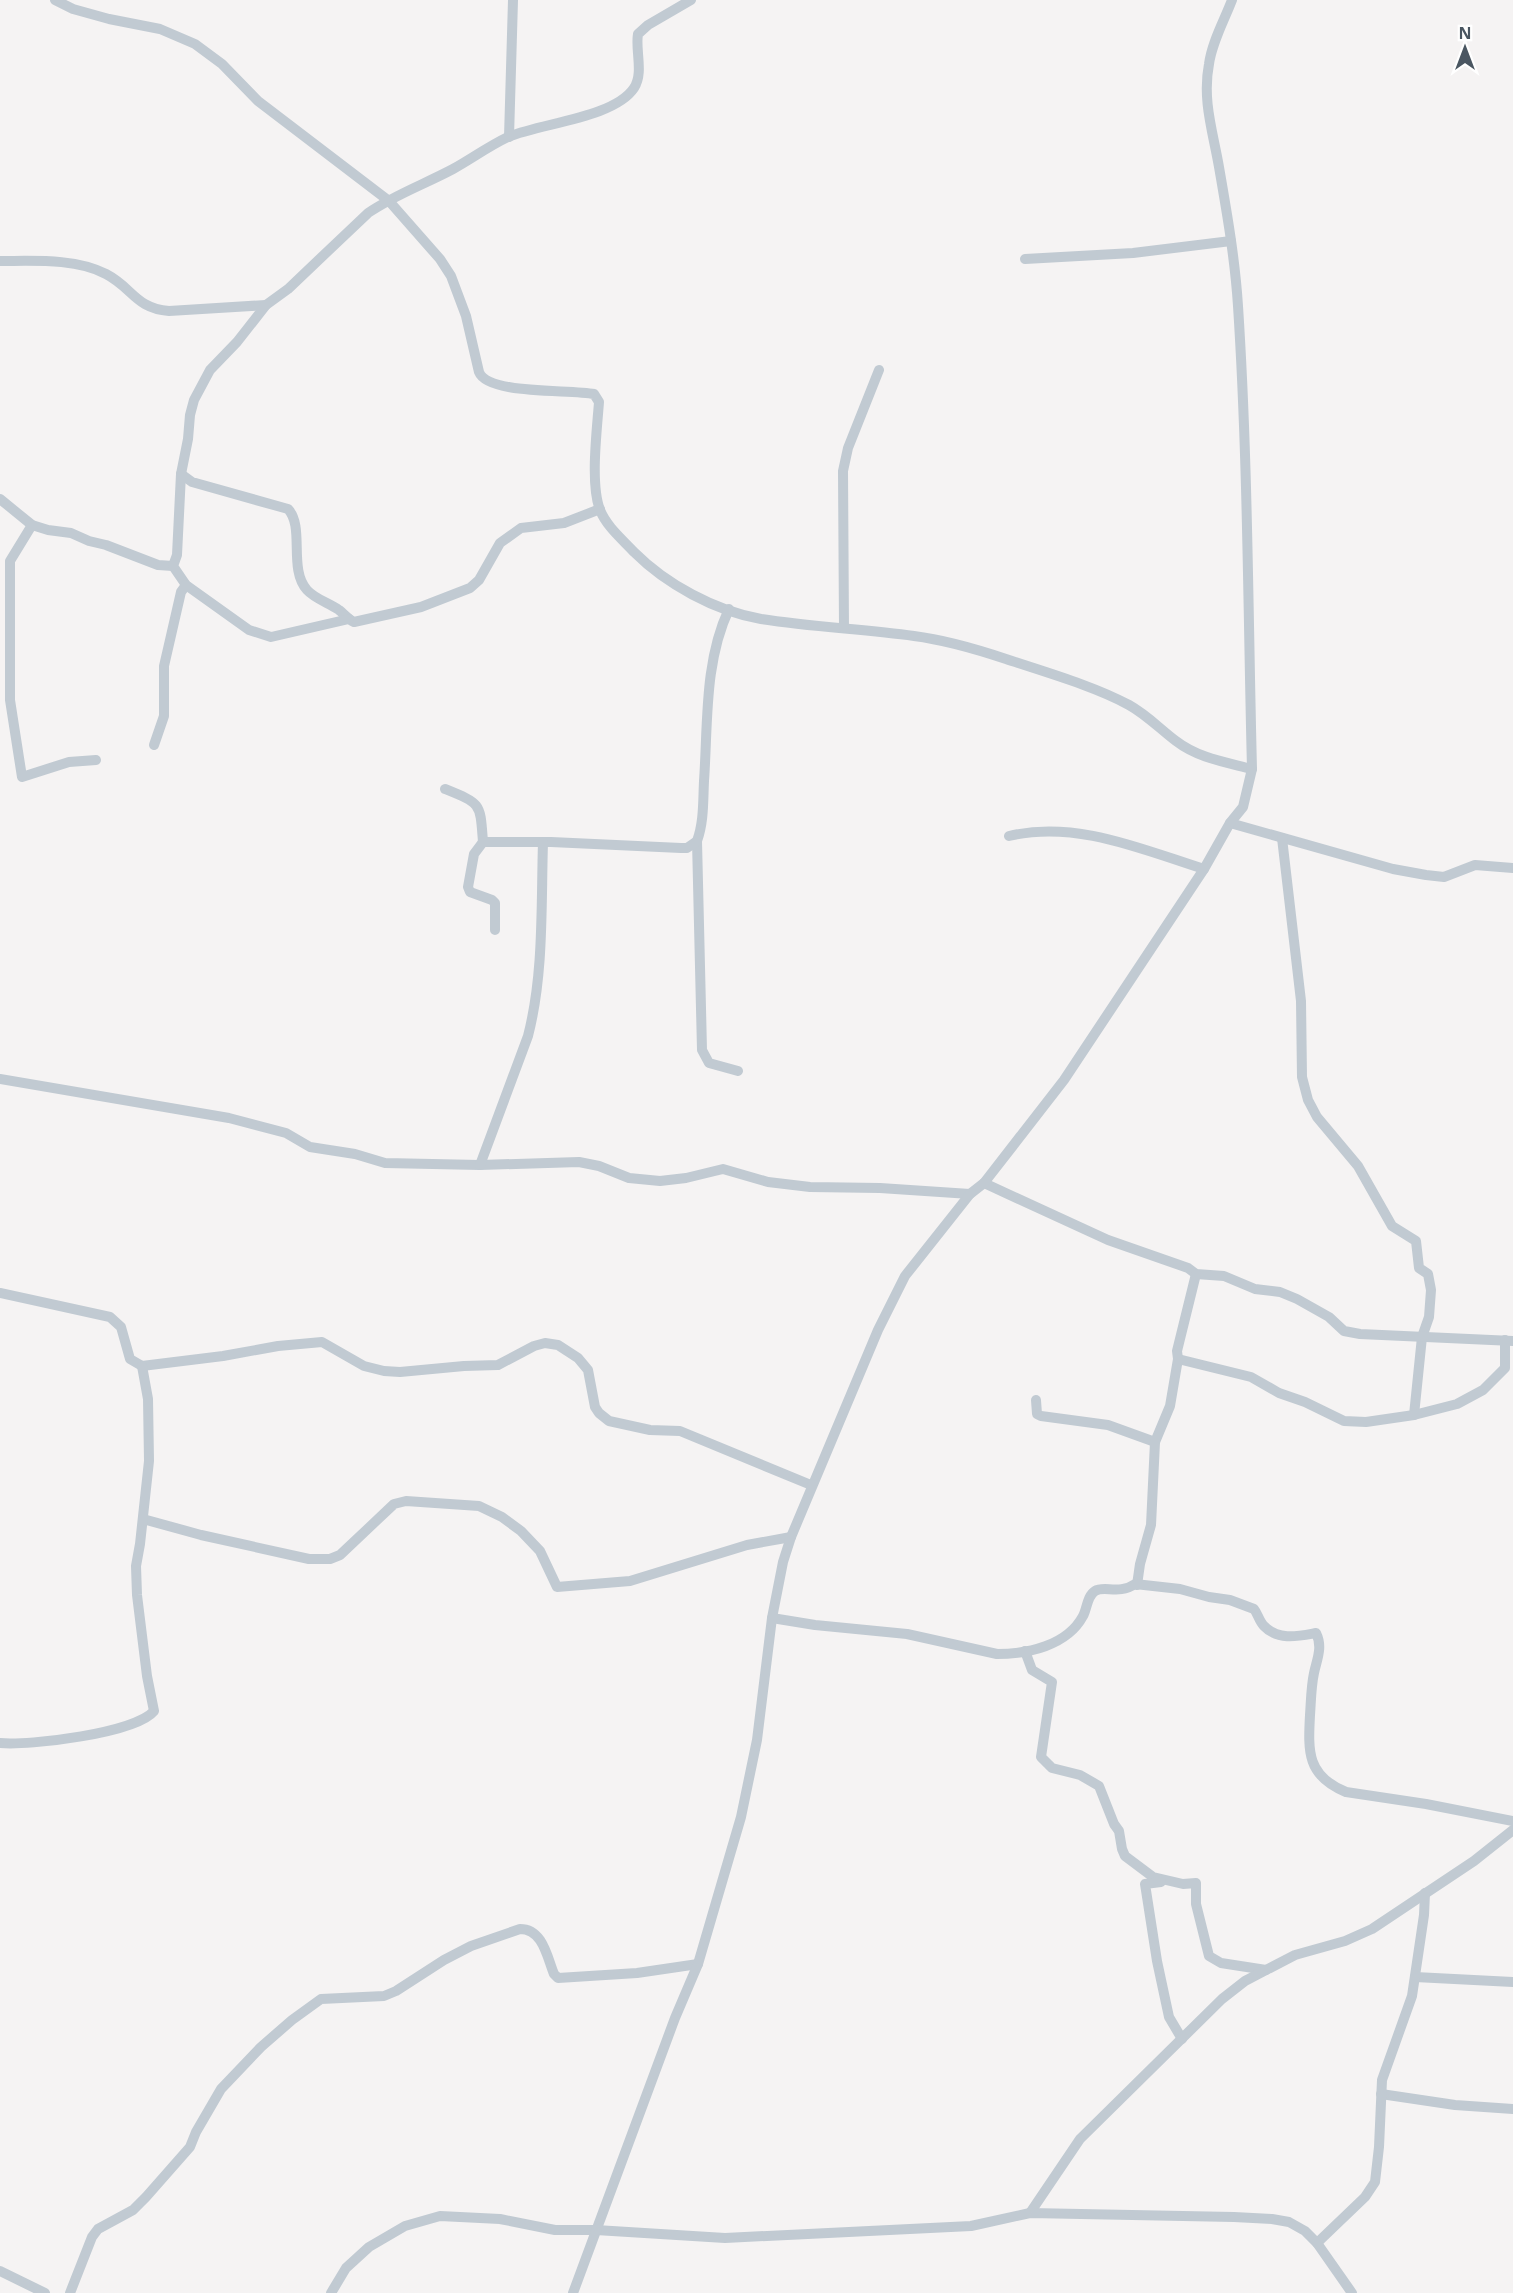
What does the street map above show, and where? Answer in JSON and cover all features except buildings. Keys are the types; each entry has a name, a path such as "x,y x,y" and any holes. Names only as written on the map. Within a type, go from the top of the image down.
{"street":[{"path":"55,0 73,9 109,20 160,29 195,44 222,64 258,101 389,201 440,259 451,276 466,316 479,372 484,379 491,384 506,387 587,392 598,397 596,488 600,509 609,526 647,565 691,593 729,609 759,618 946,641 1007,659 1128,704 1150,718 1177,742 1200,756 1252,769"},
{"path":"508,137 513,0"},
{"path":"173,566 177,555 181,474 190,415 200,388 210,370 237,342 266,305 288,289 368,213 455,168 508,137 583,116 612,105 630,92 638,77 638,34 648,25 690,0"},
{"path":"573,2293 675,2018 698,1964 741,1817 758,1740 772,1618 783,1562 811,1485 878,1330 905,1276 970,1194 984,1183 1064,1080 1230,823 1243,807 1252,769 1245,425 1232,241 1209,121 1206,90 1209,63 1232,0"},
{"path":"1025,259 1133,253 1232,241"},
{"path":"0,261 30,261 93,268 109,275 147,307 157,310 266,305"},
{"path":"844,628 843,471 848,448 879,370"},
{"path":"181,474 192,482 288,509 297,523 295,548 302,580 307,590 338,609 349,619 358,622 421,607 453,596 470,588 479,580 500,543 522,528 564,523 600,509"},
{"path":"0,499 32,525 71,533 158,565 173,566"},
{"path":"32,525 10,561 10,700 22,777 69,762 96,760"},
{"path":"173,566 186,585 249,630 271,637 349,619"},
{"path":"154,745 164,716 164,666 181,592 186,585"},
{"path":"729,609 719,631 711,668 703,806 698,841 702,1050 709,1063 738,1071"},
{"path":"445,789 476,803 480,811 483,842 474,854 468,887 470,892 495,903 495,930"},
{"path":"1230,823 1393,868 1435,876 1444,877 1475,865 1513,868"},
{"path":"1009,836 1061,832 1095,835 1203,868"},
{"path":"1282,838 1301,1001 1302,1077 1308,1100 1317,1117 1358,1166 1392,1226 1416,1241 1419,1268 1428,1274 1431,1290 1429,1317 1422,1336 1414,1415"},
{"path":"483,842 687,848 698,841"},
{"path":"480,1165 528,1036 533,1016 540,938 543,842"},
{"path":"0,1079 229,1118 286,1132 310,1147 356,1154 386,1163 480,1165 579,1162 599,1166 629,1178 660,1181 686,1178 723,1169 768,1182 810,1187 880,1188 970,1194"},
{"path":"984,1183 1108,1240 1188,1268 1196,1274 1224,1276 1256,1288 1280,1292 1329,1317 1344,1330 1360,1334 1509,1341 1505,1368 1483,1390 1457,1404 1414,1415 1366,1422 1344,1421 1332,1417 1305,1402 1279,1393 1251,1377 1178,1359"},
{"path":"1137,1585 1140,1564 1151,1526 1155,1442 1170,1406 1178,1359 1177,1351 1196,1274"},
{"path":"0,1293 110,1317 121,1328 130,1359 142,1366 223,1356 294,1343 322,1342 364,1366 384,1371 414,1372 464,1366 498,1365 534,1346 545,1343 558,1345 578,1358 588,1370 595,1407 609,1421 650,1430 680,1431 811,1485"},
{"path":"0,1743 16,1745 76,1738 141,1720 154,1711 147,1676 137,1595 136,1566 149,1461 150,1421 142,1366"},
{"path":"1036,1400 1037,1413 1041,1416 1108,1425 1155,1442"},
{"path":"143,1519 201,1535 322,1560 340,1555 394,1504 406,1501 479,1506 502,1517 530,1539 540,1551 557,1587 630,1581 747,1545 791,1537"},
{"path":"772,1618 815,1625 907,1634 997,1654 1025,1651 1054,1643 1067,1635 1078,1623 1096,1591 1127,1590 1135,1584 1180,1589 1209,1598 1230,1600 1254,1609 1264,1626 1277,1636 1316,1633 1320,1648 1314,1676 1308,1741 1314,1767 1335,1787 1346,1792 1426,1804 1513,1821"},
{"path":"1025,1651 1032,1670 1052,1682 1041,1757 1052,1768 1080,1775 1098,1785 1119,1831 1125,1856 1153,1877 1168,1882"},
{"path":"1030,2212 1080,2139 1222,1999 1245,1980 1295,1955 1345,1941 1372,1929 1474,1861 1513,1830"},
{"path":"1182,2039 1169,2017 1157,1961 1145,1884 1196,1883 1196,1904 1209,1956 1221,1963 1266,1970"},
{"path":"1317,2243 1372,2189 1379,2147 1384,2073 1412,1996 1425,1893"},
{"path":"70,2293 92,2237 98,2229 133,2210 146,2197 190,2147 212,2103 231,2077 269,2040 321,1999 384,1996 404,1987 444,1960 471,1946 520,1929 533,1932 541,1942 554,1974 558,1978 637,1973 698,1964"},
{"path":"1416,1977 1513,1982"},
{"path":"1381,2094 1455,2105 1513,2109"},
{"path":"331,2293 346,2268 369,2247 405,2226 440,2216 500,2219 555,2230 596,2230 725,2238 971,2226 1030,2212 1272,2218 1289,2222 1305,2231 1317,2243 1352,2293"},
{"path":"0,2271 45,2293"}]}
